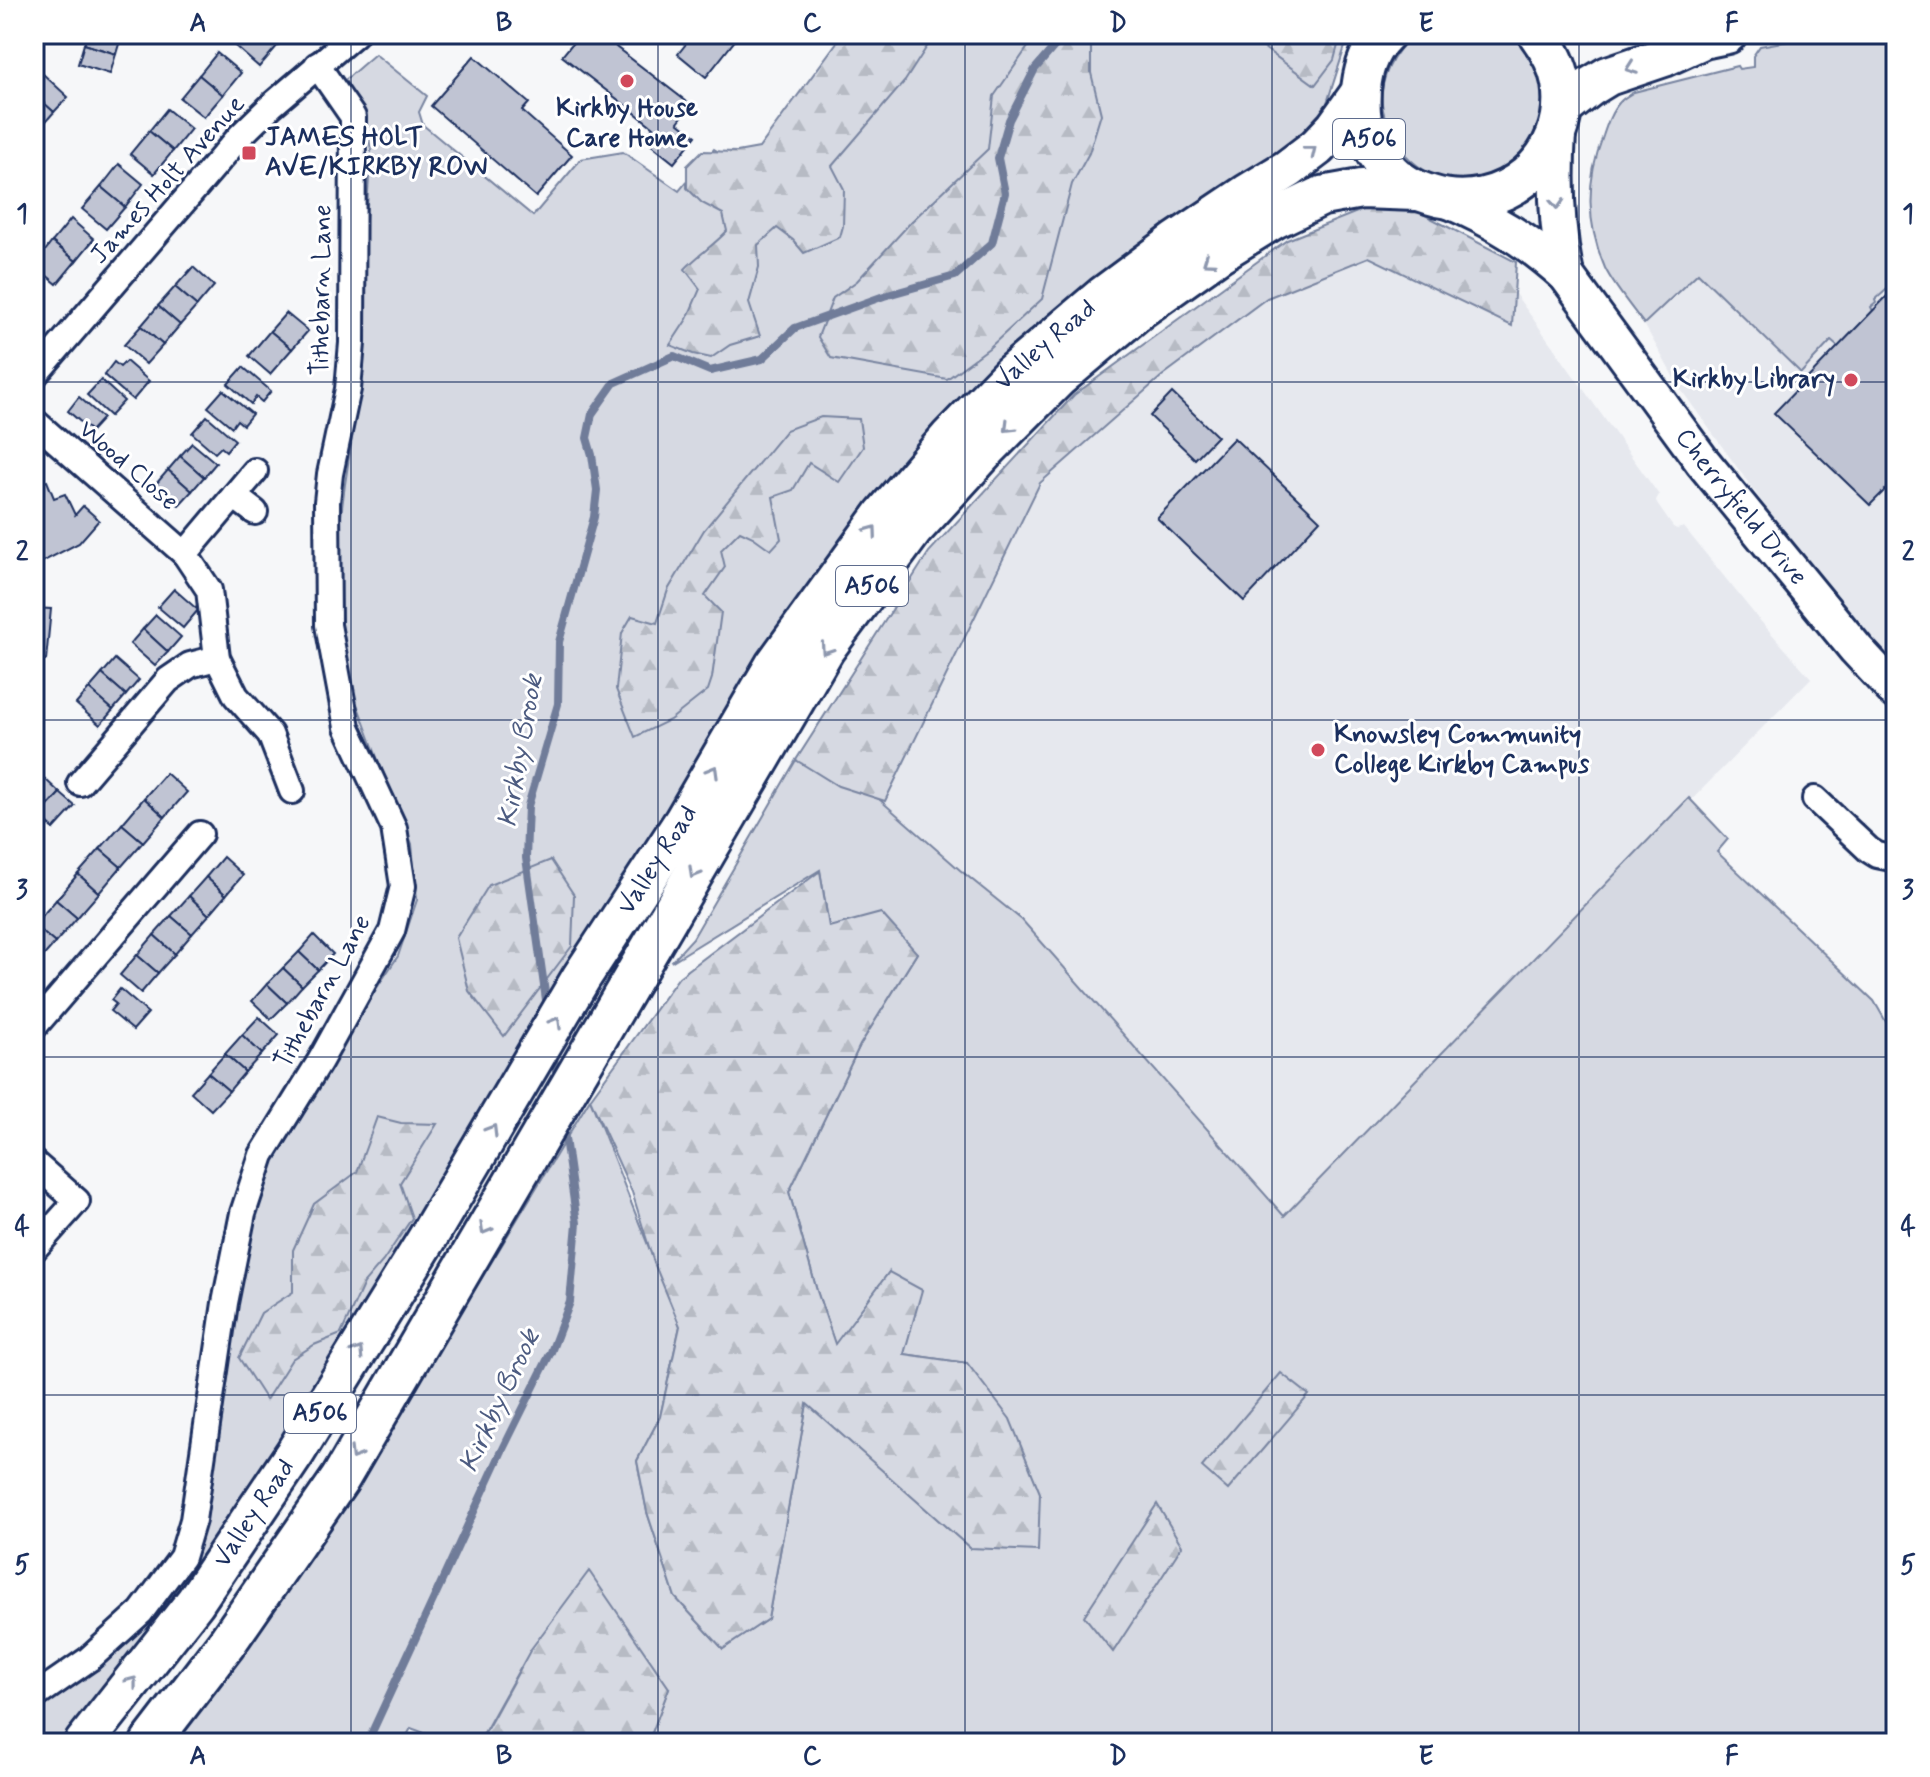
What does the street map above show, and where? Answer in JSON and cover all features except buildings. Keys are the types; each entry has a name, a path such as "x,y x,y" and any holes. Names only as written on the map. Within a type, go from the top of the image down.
{"main road":[{"path":"1538,34 1554,57 1561,82 1560,121"},
{"name":"A506","path":"1640,34 1715,36"},
{"name":"A506","path":"1381,36 1365,65 1360,93 1362,122 1373,150 1391,174 1432,196 1482,199 1515,186 1541,163 1560,121 1590,87 1608,76 1715,36"},
{"name":"Valley Road","path":"84,1743 195,1602 295,1453 581,978 683,822 774,666 884,514 949,438 1011,374 1103,296 1177,241 1317,147 1360,93"},
{"name":"Valley Road","path":"150,1743 226,1644 340,1479 825,649 913,530 1058,378 1140,309 1219,253 1274,219 1336,192 1361,189 1432,196"}],"street":[{"name":"James Holt Avenue","path":"34,376 241,135 355,34"},
{"name":"Tithebarn Lane","path":"34,1697 89,1659 141,1612 182,1557 193,1520 225,1303 243,1213 262,1155 320,1061 392,931 403,886 394,828 347,727 328,625 327,502 348,389 352,343 353,117 317,65"},
{"name":"Cherryfield Drive","path":"1560,121 1556,171 1560,247 1566,275"},
{"name":"Cherryfield Drive","path":"1432,196 1500,225 1520,237 1566,275 1702,461 1856,649 1896,692"},
{"name":"Wood Close","path":"34,421 185,554 209,590 217,658 236,696 270,734 292,791"},
{"name":"Wood Close","path":"185,554 255,471"},
{"path":"234,496 255,512"},
{"path":"80,783 168,680 190,665 217,658"},
{"path":"1815,799 1869,850 1896,859"},
{"path":"34,1027 200,834"},
{"path":"34,1163 77,1201 34,1249"}],"shaded area":[{"name":"Knowsley Community College Kirkby Campus","path":"1352,240 1507,285 1659,495 1657,504 1673,527 1684,527 1811,678 1284,1216 863,821 992,541 1093,430 1171,358"},
{"path":"1698,273 1837,346 1875,300 1896,281 1896,667 1805,561 1679,387 1644,324"}],"green space":[{"path":"843,34 935,34 905,81 832,166 844,189 840,237 804,253 777,228 758,245 759,267 749,303 760,336 730,345 711,358 670,345 687,319 700,289 685,269 727,231 723,214 702,203 687,188 687,166 702,151 737,152 759,148"},
{"path":"850,34 1349,34 1326,106 1303,136 1160,229 1059,314 361,1310 259,1474 195,1568 188,1563 216,1439 251,1222 274,1155 340,1043 398,956 417,900 412,844 354,696 342,625 336,556 363,366 364,247 371,151 365,115 344,81 375,54 427,96 419,112 423,125 533,216 581,159 623,152 679,191 714,149 751,172"},
{"path":"1037,34 1091,34 1091,73 1101,114 1089,153 1072,184 1042,299 989,348 947,379 831,358 818,337 833,298 857,281 912,221 988,149 994,96"},
{"path":"1245,34 1341,34 1334,60 1315,85"},
{"path":"1415,34 1514,34 1529,49 1540,68 1546,102 1537,136 1515,163 1500,173 1480,180 1461,181 1426,171 1398,146 1383,110 1382,88 1394,58"},
{"path":"1827,34 1896,34 1896,281 1875,300 1871,307 1873,311 1838,347 1831,341 1801,373 1698,273 1644,324 1605,268 1594,235 1590,202 1593,169 1614,110 1634,92 1737,66 1739,69 1753,67 1753,56 1760,46"},
{"path":"1392,198 1516,262 1512,326 1369,257 1267,298 1162,376 1040,483 885,801 838,786 796,760 929,552 1074,395 1287,240"},
{"path":"821,417 859,419 863,447 839,482 809,463 793,490 773,497 781,539 771,550 740,531 721,550 725,567 705,596 721,612 708,690 670,720 635,737 616,689 622,633 632,616 657,623 668,590 704,530 786,430"},
{"path":"796,760 879,799 1022,920 1284,1216 1689,798 1728,839 1717,852 1874,1001 1896,1039 1896,1743 648,1743 669,1688 520,1668 481,1738 472,1741 454,1742 411,1728 403,1743 166,1743 350,1496 590,1099 680,1326 660,1417 637,1461 647,1512 675,1597 723,1649 768,1619 807,1403 970,1548 967,1363 904,1354 889,1272 835,1345 789,1192 860,1045 917,953 829,927 820,870 671,962 693,938"},
{"path":"551,860 574,895 572,946 504,1036 469,991 456,938 489,885"},
{"path":"820,871 829,927 881,913 917,953 860,1045 789,1192 817,1291 835,1344 889,1272 922,1290 904,1354 967,1363 1010,1419 1040,1493 1038,1551 970,1548 807,1404 768,1619 723,1649 675,1597 647,1512 637,1461 660,1417 680,1326 654,1263 632,1192 590,1099 679,977"},
{"path":"377,1117 401,1123 437,1124 400,1183 412,1218 364,1283 341,1334 314,1345 292,1359 266,1400 239,1358 261,1313 293,1292 293,1250 314,1204 357,1172"},
{"path":"1281,1373 1309,1395 1228,1490 1202,1467"},
{"path":"1157,1504 1182,1546 1113,1652 1084,1616"},
{"path":"589,1571 669,1688 648,1743 469,1743 482,1738 531,1649"},
{"path":"180,1585 112,1677 58,1743 34,1743 34,1709 150,1620"}],"waterway":[{"name":"Kirkby Brook","path":"547,1007 526,858 528,806 558,704 559,642 594,517 597,490 587,438 592,414 614,383 674,356 710,371 762,359 795,328 884,296 955,276 992,243 1005,193 998,158 1009,120 1035,69 1065,34"},
{"name":"Kirkby Brook","path":"553,1052 558,1082"},
{"name":"Kirkby Brook","path":"367,1743 551,1352 570,1302 577,1223 563,1124"}],"place":[{"name":"Kirkby House Care Home","path":"627,81"},
{"name":"JAMES HOLT AVE/KIRKBY ROW","path":"249,153"},
{"name":"Kirkby Library","path":"1851,380"},
{"name":"Knowsley Community College Kirkby Campus","path":"1318,750"}]}
